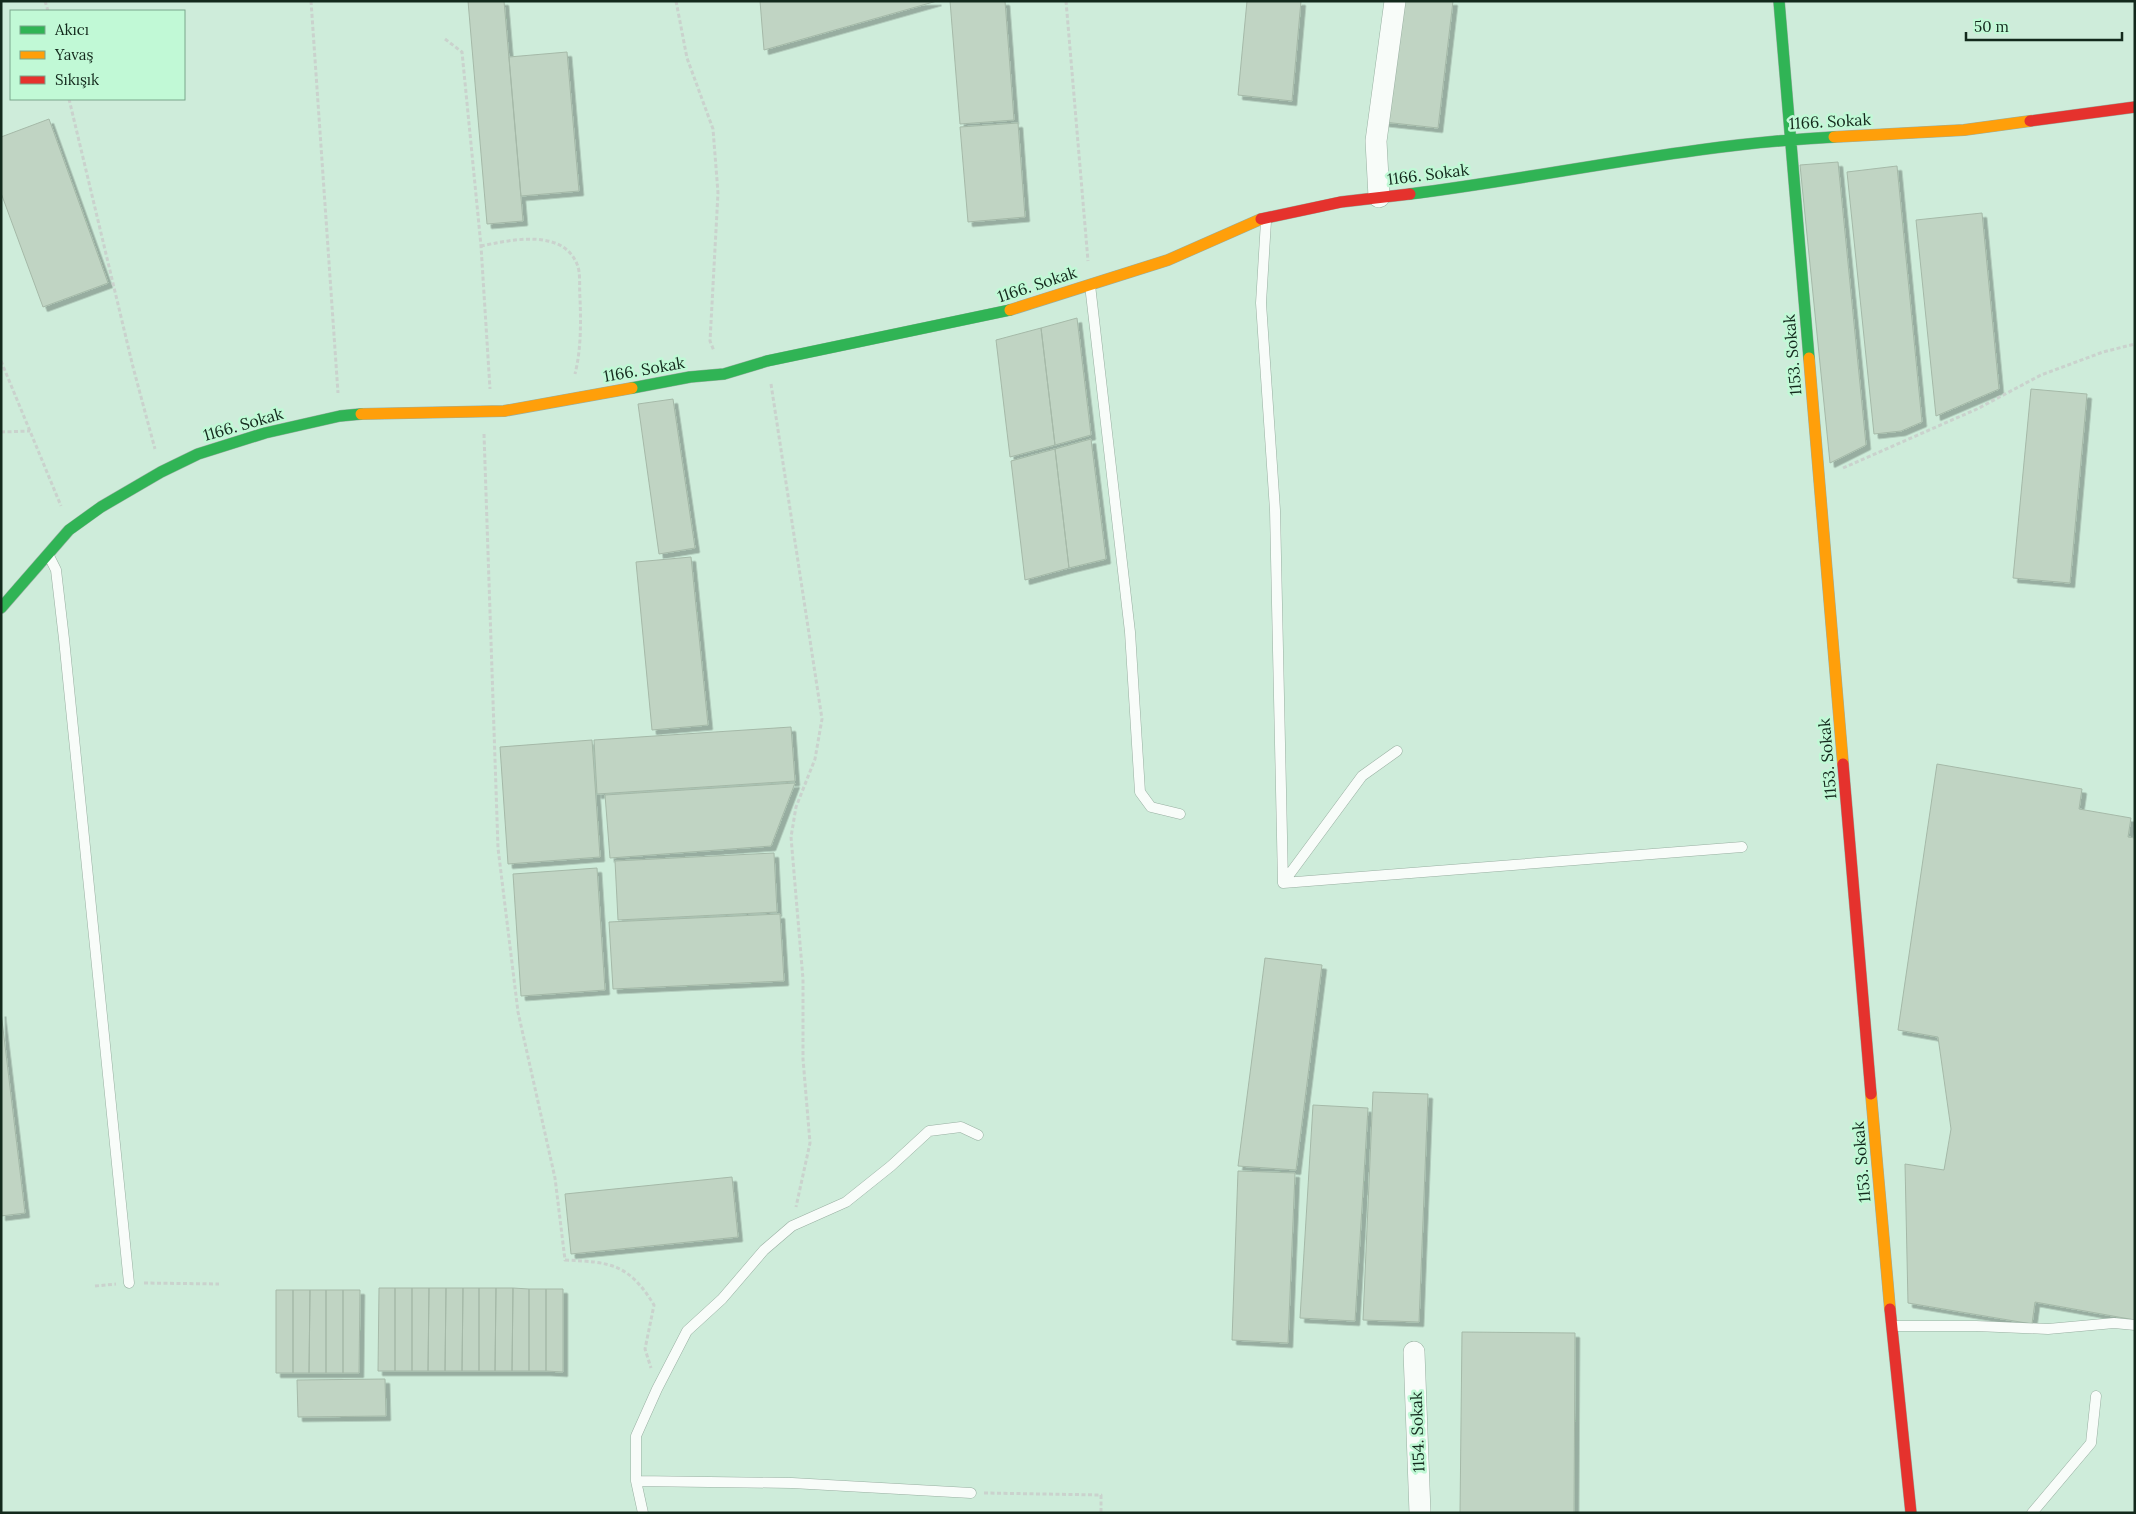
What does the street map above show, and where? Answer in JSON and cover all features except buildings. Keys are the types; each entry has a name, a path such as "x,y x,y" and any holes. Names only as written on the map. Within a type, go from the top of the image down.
{"street":[{"path":"1379,197 1376,141 1395,1"},
{"name":"1153. Sokak","path":"1779,1 1891,1326 1911,1513"},
{"name":"1166. Sokak","path":"1,608 69,530 100,507 161,472 198,454 265,433 340,416 382,413 504,411 690,377 724,374 767,361 993,315 1168,260 1266,217 1341,202 1455,188 1662,154 1790,139 1964,130 2135,107"},
{"name":"1154. Sokak","path":"1414,1352 1420,1513"}],"lane":[{"path":"1266,217 1261,303 1275,510 1283,883"},
{"path":"1090,284 1130,632 1140,792 1151,807 1180,814"},
{"path":"48,555 56,570 64,639 129,1283"},
{"path":"1283,883 1362,776 1397,751"},
{"path":"1283,883 1742,847"},
{"path":"643,1513 636,1481 636,1436 687,1330 722,1299 764,1250 792,1226 846,1202 891,1166 929,1131 961,1127 978,1135"},
{"path":"1891,1326 1976,1326 2048,1329 2114,1323 2135,1325"},
{"path":"2032,1513 2091,1442 2096,1396"},
{"path":"636,1481 792,1483 972,1493"}],"path":[{"path":"311,1 340,416"},
{"path":"676,1 687,58 713,130 718,192 710,342 724,374"},
{"path":"1066,1 1090,284"},
{"path":"445,39 462,52 481,246 491,388 483,411 498,848 518,1012 555,1178 565,1260 598,1261 626,1270 642,1286 654,1305 645,1349 657,1389"},
{"path":"69,100 133,367 161,472"},
{"path":"481,246 515,239 546,240 570,251 578,266 581,310 580,356 568,399"},
{"path":"1819,477 1893,448 1977,410 2041,375 2104,352 2135,344"},
{"path":"767,361 822,719 815,759 796,807 791,837 803,979 803,1059 810,1143 792,1226"},
{"path":"1,362 59,499 69,530"},
{"path":"1,432 30,431"},
{"path":"95,1286 129,1283 219,1284"},
{"path":"972,1493 1101,1495 1101,1513"}],"traffic: fast":[{"path":"1779,1 1809,358"},
{"path":"1410,194 1674,153 1727,146 1834,137"},
{"path":"632,388 690,377 724,374 767,361 1010,310"},
{"path":"1,608 69,530 101,507 161,472 198,454 265,433 340,416 361,414"}],"traffic: slow":[{"path":"1834,137 1964,130 2030,121"},
{"path":"1010,310 1168,260 1261,219"},
{"path":"1809,358 1843,764"},
{"path":"361,414 504,411 632,388"},
{"path":"1871,1094 1890,1309"}],"traffic: jam":[{"path":"2030,121 2135,107"},
{"path":"1261,219 1341,202 1410,194"},
{"path":"1843,764 1871,1094"},
{"path":"1890,1309 1911,1513"}]}
